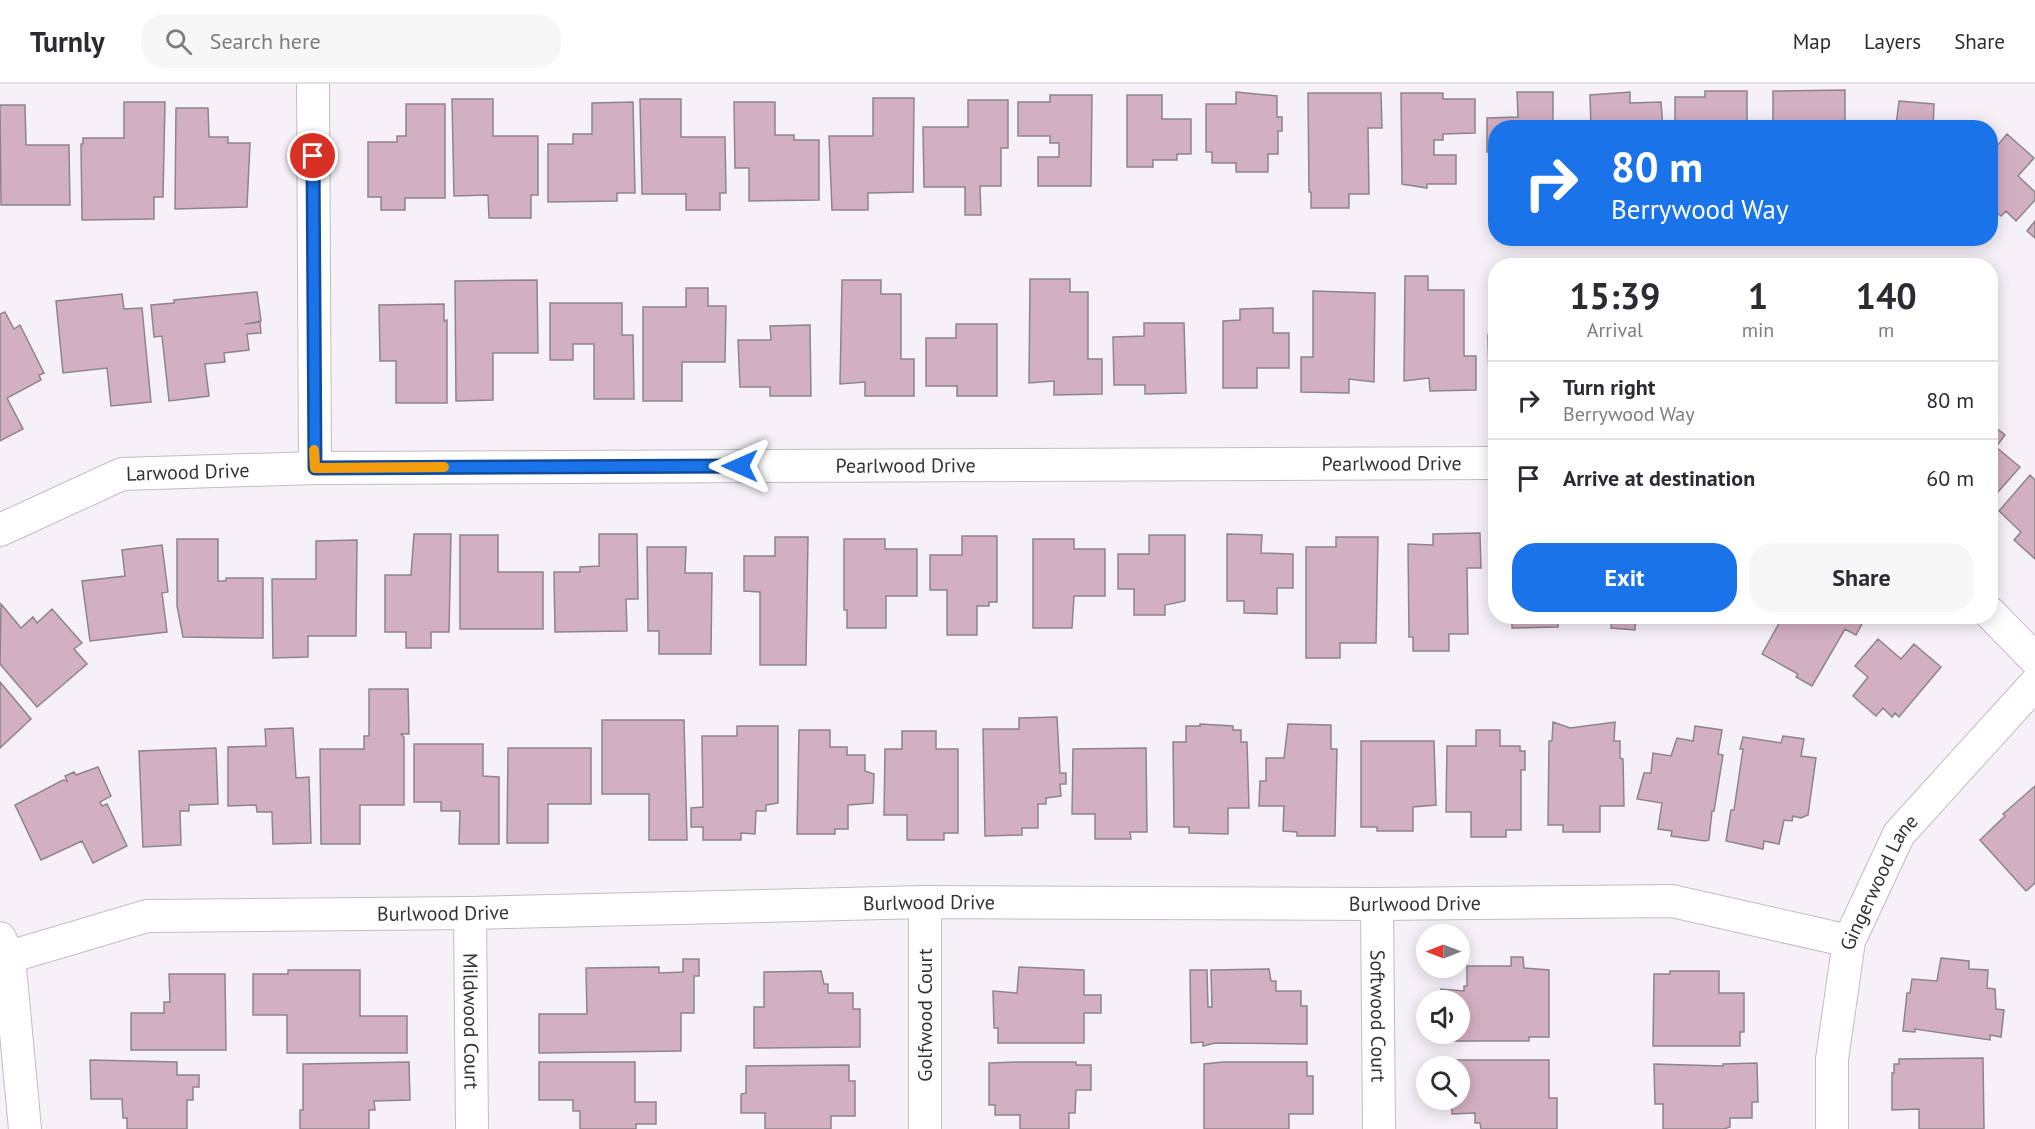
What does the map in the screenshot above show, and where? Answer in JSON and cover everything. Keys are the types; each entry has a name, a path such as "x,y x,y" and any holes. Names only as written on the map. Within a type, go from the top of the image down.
{"street":[{"path":"313,84 315,468"},
{"name":"Pearlwood Drive","path":"315,468 1488,463"},
{"name":"Larwood Drive","path":"0,530 122,474 315,468"},
{"path":"1998,621 2035,659"},
{"name":"Gingerwood Lane","path":"1832,1129 1832,1059 1849,941 1899,834 2035,684"},
{"name":"Burlwood Drive","path":"4,947 147,916 470,913 925,902 1377,904 1672,901 1849,941"},
{"name":"Golfwood Court","path":"925,902 925,1129"},
{"name":"Softwood Court","path":"1377,904 1379,1129"},
{"name":"Mildwood Court","path":"470,913 472,1129"},
{"path":"4,947 25,1129"}],"building":[{"path":"1845,90 1845,120 1773,120 1773,91"},
{"path":"1705,91 1747,91 1747,120 1675,120 1675,97 1705,97"},
{"path":"1236,92 1277,96 1277,117 1282,117 1282,131 1278,131 1278,154 1268,154 1268,172 1236,172 1236,163 1212,163 1212,152 1206,152 1206,104 1236,104"},
{"path":"1517,92 1553,92 1553,120 1488,120 1487,152 1487,118 1518,117"},
{"path":"1630,92 1630,103 1661,102 1662,120 1591,120 1590,95"},
{"path":"1308,93 1381,93 1382,128 1368,128 1369,194 1349,194 1349,208 1311,208"},
{"path":"1401,93 1443,93 1443,99 1475,99 1475,133 1443,134 1443,140 1434,140 1434,155 1456,155 1456,184 1427,184 1427,188 1402,184"},
{"path":"1050,95 1092,95 1091,186 1038,186 1038,157 1059,157 1059,143 1050,143 1050,136 1018,136 1018,102 1050,102"},
{"path":"1127,95 1162,95 1162,119 1191,119 1191,154 1177,154 1177,160 1153,160 1153,167 1127,167"},
{"path":"873,98 914,98 913,192 868,193 868,210 832,210 829,136 873,136"},
{"path":"452,99 493,99 493,136 538,136 538,195 531,195 531,218 489,218 488,195 454,196"},
{"path":"640,99 681,99 681,137 725,137 726,193 720,193 720,210 686,210 686,194 642,194"},
{"path":"968,100 1008,100 1008,148 1001,148 1001,186 980,186 981,215 965,215 965,187 924,187 923,127 968,127"},
{"path":"1899,101 1934,104 1933,120 1897,120"},
{"path":"124,102 165,102 163,197 154,197 154,219 82,220 81,144 83,144 83,138 124,138"},
{"path":"633,102 635,193 617,193 617,201 548,202 548,144 573,144 573,134 592,134 592,103"},
{"path":"734,102 775,102 775,135 794,135 794,140 819,140 819,200 749,201 749,168 735,168"},
{"path":"406,104 445,104 445,198 405,198 405,210 381,210 381,197 368,197 368,142 397,142 397,136 406,136"},
{"path":"0,105 25,105 26,145 69,145 70,205 1,205"},
{"path":"176,108 208,108 209,137 228,137 228,143 250,143 247,207 175,209"},
{"path":"2007,134 2034,158 2018,176 2035,192 2035,200 2016,221 2006,211 2001,216 1998,214 1998,145"},
{"path":"2035,221 2035,238 2027,231"},
{"path":"1405,276 1428,276 1428,290 1464,290 1464,356 1476,356 1476,390 1430,391 1429,378 1404,381"},
{"path":"1030,279 1070,279 1070,292 1088,292 1088,359 1102,359 1102,394 1054,395 1054,381 1029,383"},
{"path":"537,280 538,353 493,353 493,400 456,401 455,281"},
{"path":"842,280 881,280 881,294 901,294 901,359 914,359 914,396 865,396 865,382 840,384"},
{"path":"686,288 708,288 708,306 726,306 725,362 682,362 682,401 643,401 643,307 686,307"},
{"path":"1313,291 1375,293 1374,382 1349,379 1349,393 1301,392 1301,357 1313,357"},
{"path":"257,292 261,321 245,324 260,322 261,333 247,334 249,350 224,353 225,362 205,364 209,396 169,401 162,336 154,337 151,305 174,303 174,300"},
{"path":"122,294 124,309 142,308 151,402 111,406 107,368 63,373 56,301"},
{"path":"550,303 622,303 622,335 633,335 634,399 594,399 594,344 573,344 573,360 550,360"},
{"path":"444,304 444,321 447,320 447,403 396,403 396,361 380,361 379,305"},
{"path":"1273,308 1273,333 1289,333 1289,368 1257,368 1257,388 1223,388 1223,321 1240,320 1240,309"},
{"path":"5,312 14,329 20,325 44,373 39,375 41,380 7,398 23,429 0,441 0,314"},
{"path":"1144,323 1184,323 1186,393 1145,394 1145,385 1114,385 1113,337 1144,336"},
{"path":"956,324 997,324 997,396 957,396 957,386 926,386 926,338 956,338"},
{"path":"810,325 811,396 770,396 770,387 740,387 738,340 771,340 770,326"},
{"path":"1998,429 2005,435 1998,444"},
{"path":"1998,449 2020,467 1998,492"},
{"path":"2030,475 2035,480 2035,559 2014,540 2021,532 1999,511"},
{"path":"1480,533 1481,568 1467,568 1468,634 1449,634 1449,651 1413,651 1413,637 1409,637 1408,544 1433,545 1433,534"},
{"path":"414,534 451,534 449,632 431,632 431,648 406,648 406,632 385,632 385,575 411,575"},
{"path":"599,534 637,534 638,599 626,599 627,631 555,632 554,572 580,572 580,567 599,566"},
{"path":"1227,534 1262,535 1261,553 1293,554 1293,588 1277,588 1277,614 1244,613 1244,601 1227,601"},
{"path":"460,535 498,535 498,572 543,572 543,629 460,629"},
{"path":"1149,535 1185,535 1185,601 1165,605 1165,615 1134,615 1134,589 1118,589 1118,554 1149,554"},
{"path":"962,536 997,536 997,602 989,602 989,606 977,606 977,635 947,635 947,590 930,590 930,555 962,555"},
{"path":"775,537 808,537 806,665 760,665 760,592 744,591 744,556 775,556"},
{"path":"1336,537 1378,537 1376,643 1340,643 1340,658 1306,658 1306,547 1336,547"},
{"path":"177,539 218,539 218,581 226,581 226,578 263,578 263,638 183,637 177,606"},
{"path":"844,539 885,539 885,549 917,549 917,596 886,596 886,628 847,628 847,610 844,610"},
{"path":"1033,539 1074,539 1074,549 1105,549 1105,596 1074,596 1072,628 1033,628"},
{"path":"357,540 356,636 308,636 308,657 273,658 272,579 316,579 316,541"},
{"path":"162,545 168,592 162,593 167,632 90,641 82,581 125,576 122,550"},
{"path":"647,547 686,547 685,573 712,573 711,654 659,654 659,631 648,631"},
{"path":"1,604 21,628 33,617 37,623 52,609 82,643 74,649 87,664 37,707 0,664"},
{"path":"1512,624 1558,624 1558,627 1512,628"},
{"path":"1611,624 1635,624 1635,630 1611,628"},
{"path":"1779,624 1862,624 1856,635 1845,629 1812,686 1796,677 1798,674 1762,654"},
{"path":"1878,639 1901,659 1914,644 1941,667 1899,717 1895,713 1892,717 1883,708 1876,716 1853,696 1868,677 1855,666"},
{"path":"0,682 31,719 0,748"},
{"path":"369,689 408,689 409,734 401,734 404,737 404,805 360,805 360,844 321,844 320,749 364,749 364,736 369,736"},
{"path":"1057,717 1060,773 1066,773 1066,784 1060,784 1061,796 1046,798 1046,804 1038,804 1038,828 1022,828 1022,835 985,836 983,729 1019,729 1019,718"},
{"path":"602,720 684,720 687,840 649,840 649,794 602,794"},
{"path":"1553,722 1570,728 1615,722 1614,741 1620,741 1620,758 1623,759 1624,806 1600,806 1600,832 1563,832 1563,825 1548,825 1549,741 1552,741"},
{"path":"1200,724 1233,726 1233,730 1241,730 1241,742 1247,742 1249,808 1228,808 1228,834 1189,833 1189,827 1174,827 1173,742 1186,742 1186,726 1200,726"},
{"path":"1288,724 1331,725 1331,749 1337,749 1335,836 1297,836 1297,832 1283,831 1284,806 1259,806 1260,781 1266,781 1266,758 1284,758"},
{"path":"737,726 778,726 778,803 766,805 766,811 756,811 755,834 741,833 741,840 703,840 703,827 691,827 691,808 703,807 702,736 737,736"},
{"path":"1695,726 1722,730 1718,754 1723,755 1709,840 1705,841 1671,836 1672,831 1658,829 1662,803 1637,799 1644,773 1651,773 1653,753 1671,756 1677,738 1693,741"},
{"path":"293,728 296,778 309,777 311,843 273,844 272,812 257,812 256,805 228,806 228,747 266,746 265,729"},
{"path":"799,730 830,730 830,747 847,747 847,755 865,755 865,771 874,774 873,803 848,805 848,829 835,829 835,834 797,834"},
{"path":"1476,730 1500,730 1500,746 1520,746 1520,751 1525,751 1525,770 1521,770 1521,830 1506,830 1506,837 1471,837 1471,812 1446,812 1447,746 1476,746"},
{"path":"902,731 936,731 936,749 958,749 958,833 944,833 944,840 907,840 907,815 884,815 885,749 902,749"},
{"path":"1783,736 1804,739 1801,756 1816,758 1808,815 1801,818 1793,816 1792,821 1784,820 1779,844 1764,841 1763,849 1726,841 1731,810 1734,810 1743,737 1781,743"},
{"path":"1361,741 1434,741 1436,805 1413,807 1413,831 1377,831 1377,827 1361,827"},
{"path":"414,744 483,744 483,776 499,777 499,844 459,844 460,811 441,811 441,802 414,802"},
{"path":"216,748 218,804 189,805 189,811 180,811 181,845 143,847 139,751"},
{"path":"508,748 591,748 591,804 548,804 548,843 507,843"},
{"path":"1146,748 1147,832 1130,832 1131,839 1095,839 1095,814 1072,814 1073,749"},
{"path":"98,767 111,796 100,802 102,806 107,804 127,846 93,863 82,841 41,860 15,805 63,780 67,781 65,776 74,772 76,775"},
{"path":"2035,786 2035,883 2026,891 1980,840 2005,816 2003,814"},
{"path":"1511,957 1523,957 1524,968 1549,970 1549,1037 1529,1037 1529,1041 1470,1041 1470,990 1464,990 1464,986 1467,986 1467,978 1470,978 1470,966 1511,966"},
{"path":"1941,958 1969,961 1969,969 1988,970 1987,988 1995,989 1996,1009 2004,1010 2001,1037 1990,1035 1990,1040 1915,1029 1915,1032 1903,1031 1907,993 1910,993 1912,979 1937,981"},
{"path":"683,959 699,959 699,976 694,976 694,1013 681,1013 681,1051 539,1053 539,1014 587,1014 586,968 659,967 659,973 683,972"},
{"path":"1019,967 1084,970 1084,995 1101,995 1101,1013 1084,1013 1084,1043 998,1043 998,1028 994,1028 993,991 1017,993"},
{"path":"1269,969 1271,981 1276,981 1276,991 1301,991 1301,1006 1307,1006 1307,1044 1215,1043 1203,1046 1203,1042 1191,1043 1190,970 1207,970 1208,1007 1212,1007 1211,970"},
{"path":"288,970 360,970 360,1016 407,1016 407,1053 287,1053 287,1015 253,1015 253,974 288,974"},
{"path":"821,971 824,984 828,984 828,993 853,993 853,1009 860,1009 860,1047 754,1048 754,1007 764,1007 764,972"},
{"path":"1670,971 1719,971 1719,993 1744,993 1744,1032 1740,1032 1740,1046 1653,1046 1654,974 1670,974"},
{"path":"169,974 225,974 226,1050 131,1050 131,1013 164,1013 164,1002 170,1002"},
{"path":"1983,1058 1984,1129 1919,1129 1919,1109 1892,1110 1892,1073 1894,1073 1894,1064 1899,1064 1899,1059"},
{"path":"90,1060 177,1062 177,1075 199,1075 199,1087 193,1087 193,1100 187,1100 187,1129 127,1129 127,1118 123,1118 122,1099 91,1099"},
{"path":"1470,1060 1549,1060 1549,1098 1557,1098 1557,1129 1481,1129 1480,1123 1475,1123 1475,1113 1452,1114 1452,1110 1470,1110"},
{"path":"409,1062 410,1100 374,1101 375,1110 369,1110 369,1129 300,1129 300,1110 303,1110 303,1064"},
{"path":"539,1062 635,1062 635,1102 656,1102 656,1124 636,1124 636,1129 580,1129 580,1111 573,1111 573,1100 539,1100"},
{"path":"1076,1062 1076,1065 1091,1065 1091,1090 1076,1090 1075,1113 1069,1113 1069,1129 1020,1129 1020,1115 995,1115 995,1105 989,1105 989,1063"},
{"path":"1307,1062 1307,1076 1313,1076 1313,1114 1289,1114 1289,1129 1204,1129 1204,1064"},
{"path":"1757,1063 1758,1102 1752,1102 1752,1118 1730,1118 1730,1127 1724,1129 1663,1129 1663,1104 1655,1104 1654,1064 1723,1066 1723,1064"},
{"path":"849,1065 849,1081 855,1081 855,1116 831,1116 831,1129 765,1129 765,1113 741,1113 741,1094 746,1093 746,1066"}],"slow traffic":[{"path":"314,450 315,468 444,467"}],"route":[{"path":"313,156 315,468 740,466"}]}
